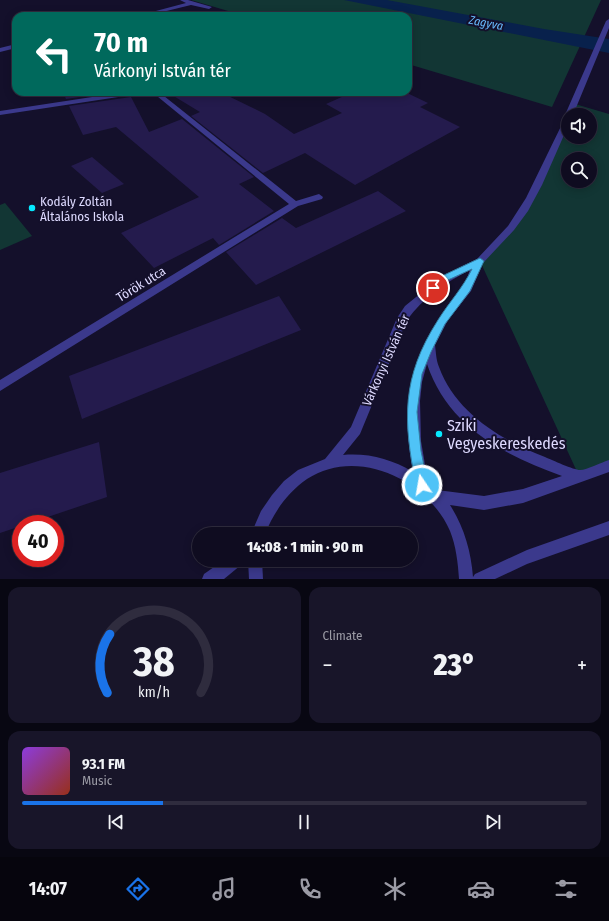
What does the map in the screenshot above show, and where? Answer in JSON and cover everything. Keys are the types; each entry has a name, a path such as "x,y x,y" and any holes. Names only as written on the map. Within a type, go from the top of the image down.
{"street":[{"path":"183,0 209,7"},
{"path":"156,12 191,3"},
{"path":"572,108 609,21"},
{"path":"0,50 12,47"},
{"path":"0,113 112,96"},
{"path":"160,96 295,204"},
{"name":"Várkonyi István tér","path":"422,485 415,451 412,412 417,374 429,345 442,322 466,288 480,261 515,223 535,190 561,133"},
{"name":"Török utca","path":"0,386 295,204 320,197"},
{"name":"Várkonyi István tér","path":"330,462 356,430 402,318 409,309 445,278 480,261"},
{"path":"429,345 433,366 445,392 465,417 495,439 535,460 580,476"},
{"path":"261,527 278,495 302,475 330,462 362,460 393,467 422,485 434,496 453,522 464,553 466,579"},
{"path":"434,496 484,503 523,496 609,466"},
{"path":"480,579 500,567 530,554 609,528"},
{"path":"209,579 227,567"},
{"path":"255,567 256,579"}],"green space":[{"path":"191,0 601,0 552,107 412,65 412,12 232,12"},
{"path":"575,104 589,108 573,108"},
{"path":"597,110 609,114 609,466 579,476 480,261 515,223 561,132 561,144 597,144"},
{"path":"5,203 32,236 0,250 0,205"}],"water":[{"name":"Zagyva","path":"344,0 387,0 544,29 609,39 609,53 412,14 412,12 404,12"}],"building":[{"path":"412,95 428,103 420,107 460,127 355,185 305,153 263,173 191,116 200,112 174,96 228,96 265,114 294,134 342,113 326,104 344,96"},
{"path":"65,96 87,96 66,99"},
{"path":"131,97 149,132 182,119 254,177 239,184 274,211 219,245 213,238 154,268 121,233 199,197 116,127 83,135 69,106"},
{"path":"92,157 124,184 102,193 71,166"},
{"path":"378,191 406,211 256,285 226,252 282,218 296,228"},
{"path":"279,296 301,330 82,419 69,376"},
{"path":"99,442 107,497 54,515 12,515 12,529 0,533 0,473"}],"place":[{"name":"Kodály Zoltán Általános Iskola","path":"32,208"},
{"name":"Sziki Vegyeskereskedés","path":"439,434"}],"route":[{"path":"422,485 415,451 412,412 417,374 426,352 442,322 466,288 480,261 445,278 433,288"}]}
